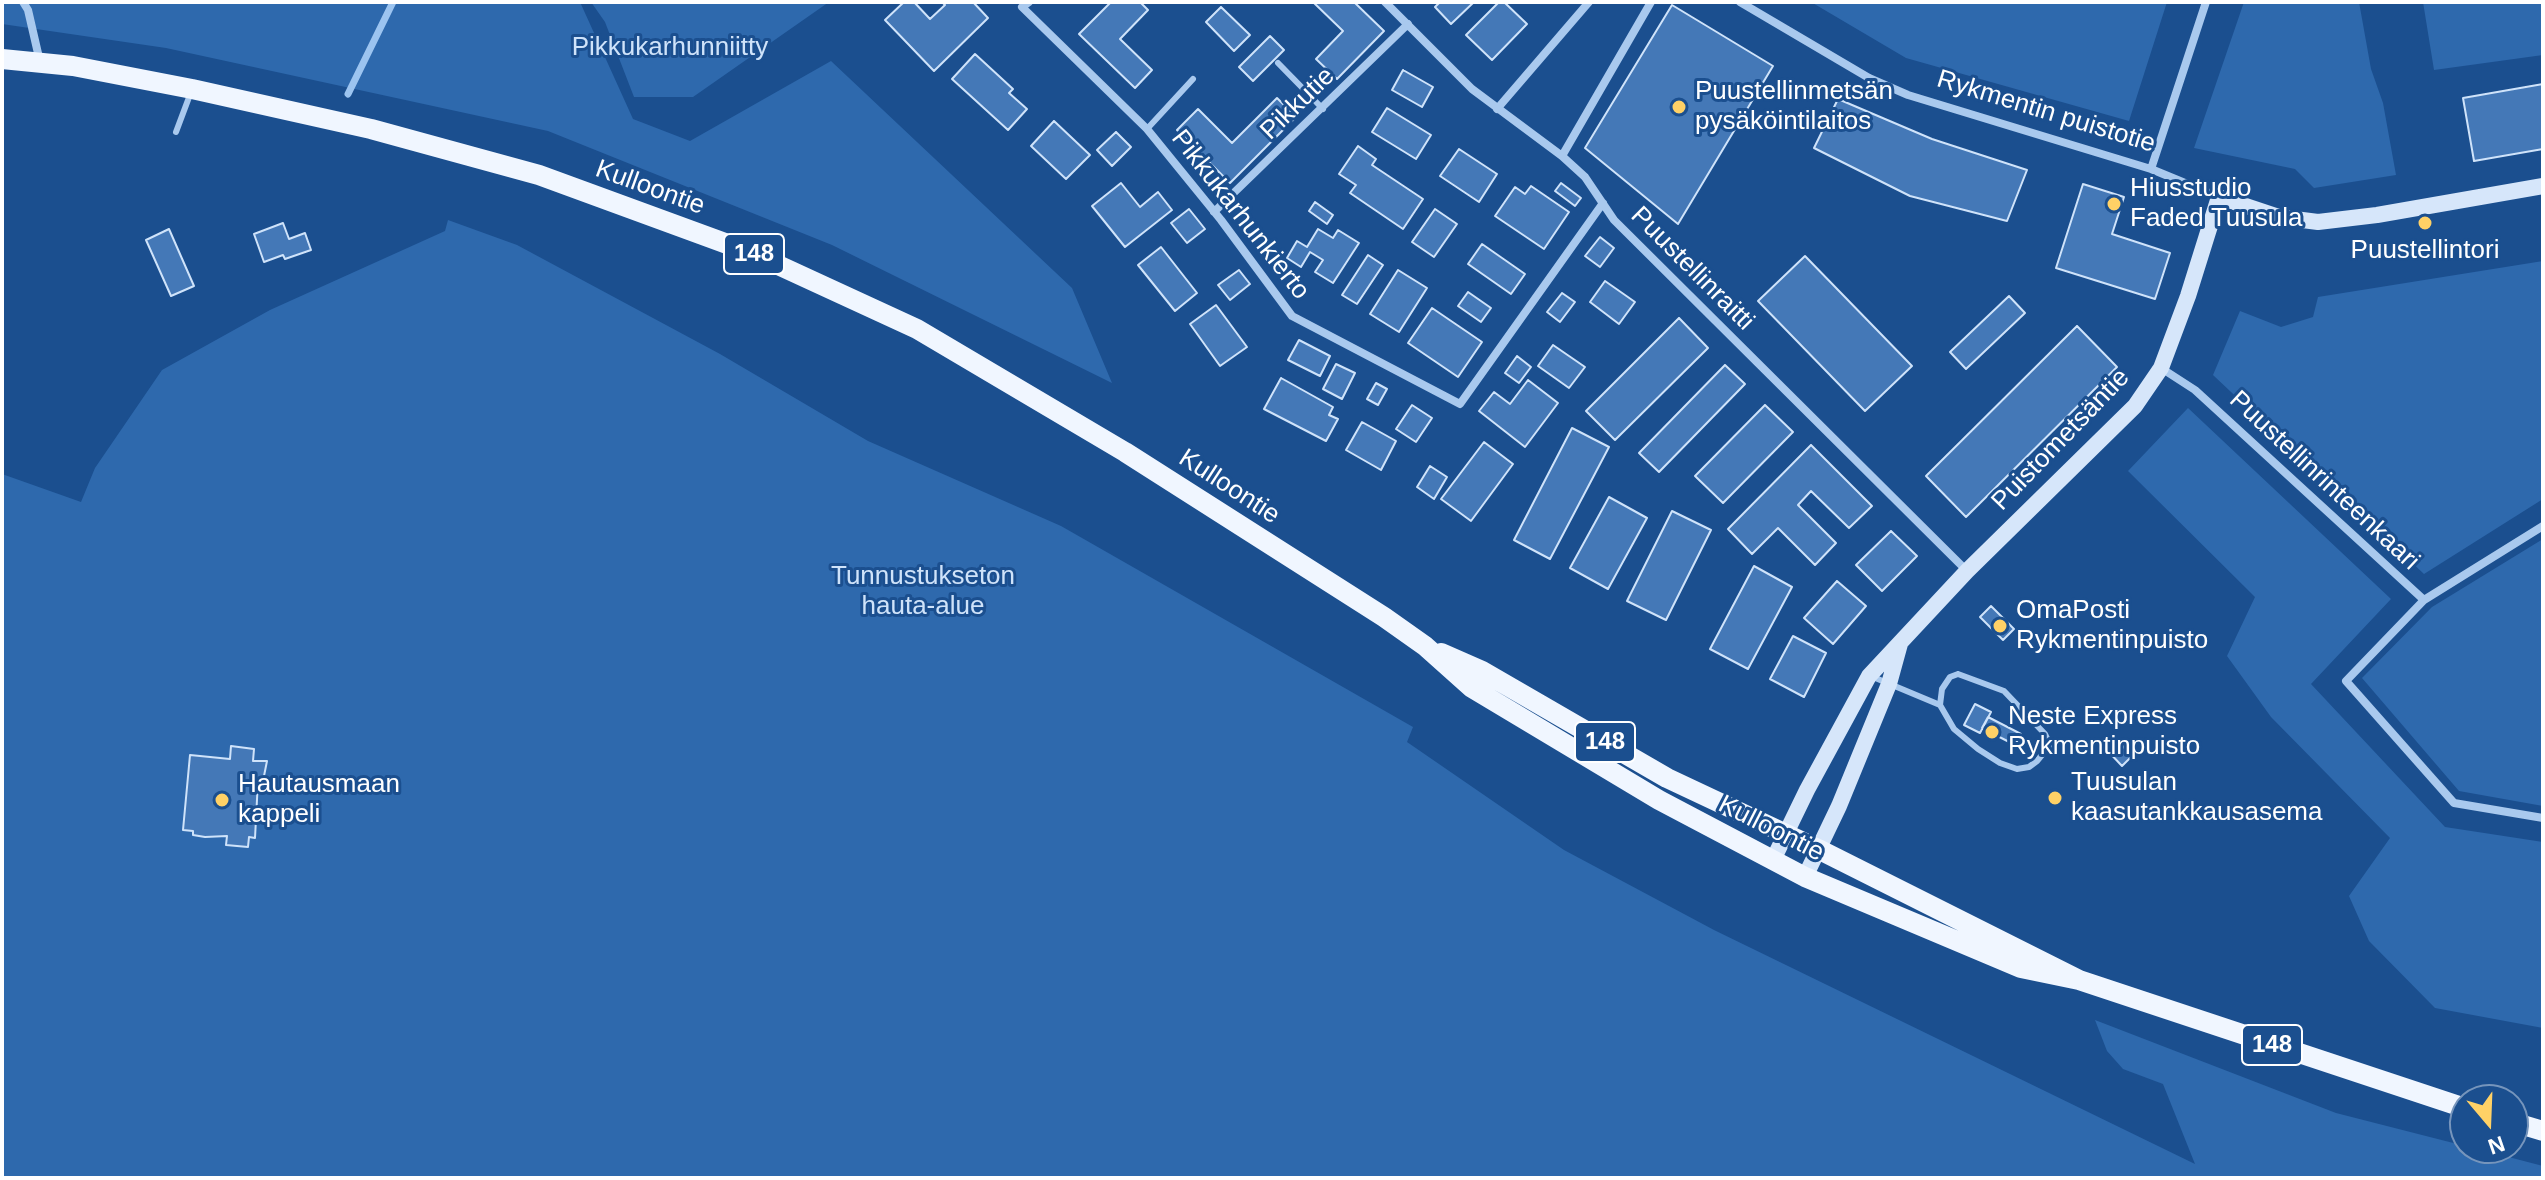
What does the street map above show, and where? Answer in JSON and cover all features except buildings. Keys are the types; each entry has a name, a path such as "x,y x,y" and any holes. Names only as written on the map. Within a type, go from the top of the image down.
{"main road":[{"name":"Kulloontie","path":"2,59 73,66 371,129 539,175 766,260 917,329 1158,472 1425,646 1472,688 1659,800 1805,877 2021,968 2079,980 2449,1103"},
{"name":"Kulloontie","path":"1425,646 1482,671 1667,778 1818,849 2079,980"}],"street":[{"path":"23,2 28,10 40,63"},
{"name":"Pikkukarhunkierto","path":"1029,2 1022,7 1147,129 1292,316 1460,404 1603,203"},
{"name":"Puustellinraitti","path":"1385,2 1472,89 1562,156 1585,177 1614,220 1967,571"},
{"path":"1497,109 1589,2"},
{"path":"1562,156 1651,2"},
{"name":"Rykmentin puistotie","path":"1740,2 1869,78 1908,95 2151,169 2279,217 2318,222 2377,215 2543,186"},
{"path":"2151,169 2206,2"},
{"name":"Pikkutie","path":"1214,212 1408,24"},
{"name":"Puistometsäntie","path":"1773,860 1869,676 1901,638 1967,571 2135,406 2161,368 2188,296 2219,197"},
{"name":"Puustellinrinteenkaari","path":"2161,368 2195,390 2424,600 2543,526"},
{"path":"2424,600 2346,681 2454,803 2543,818"},
{"name":"Puistometsäntie","path":"1805,877 1839,806 1889,684 1901,638"}],"lane":[{"path":"1278,63 1323,109"},
{"path":"1147,129 1193,79"},
{"path":"176,132 192,89"},
{"path":"1869,676 1940,705 1954,729 2000,763 2017,769 2029,767 2050,745 2045,734 2004,691 1975,679 1958,674 1950,677 1942,689 1940,705"}],"green space":[{"path":"2,2 580,2 633,119 690,141 831,61 1072,288 1112,383 832,245 548,131 166,48 2,24"},
{"name":"Pikkukarhunniitty","path":"591,2 829,2 693,97 634,97 605,22"},
{"path":"1811,2 2167,2 2129,121 1906,58"},
{"path":"2244,2 2359,2 2396,175 2314,188 2295,169 2194,148"},
{"path":"2423,2 2543,2 2543,55 2434,70"},
{"name":"Tunnustukseton hauta-alue","path":"448,220 517,245 720,354 868,441 1061,526 1413,727 1407,742 1564,850 1714,930 2195,1164 2163,1084 2123,1069 2107,1051 2095,1020 2336,1113 2449,1142 2449,1164 2529,1162 2543,1166 2543,1178 2,1178 2,474 81,502 95,468 162,370 270,310 445,231"},
{"path":"2543,261 2543,499 2424,574 2213,375 2240,311 2281,327 2313,317 2318,297"},
{"path":"2188,408 2391,599 2311,684 2445,827 2543,842 2543,1028 2435,1008 2369,941 2349,896 2390,838 2271,717 2227,656 2255,597 2128,471"},
{"path":"2543,539 2543,806 2459,791 2362,678 2432,607"}],"waterway":[{"path":"348,94 393,2"}],"place":[{"name":"Puustellinmetsän pysäköintilaitos","path":"1679,107"},
{"name":"Hiusstudio Faded Tuusula","path":"2114,204"},
{"name":"Puustellintori","path":"2425,223"},
{"name":"OmaPosti Rykmentinpuisto","path":"2000,626"},
{"name":"Neste Express Rykmentinpuisto","path":"1992,732"},
{"name":"Tuusulan kaasutankkausasema","path":"2055,798"},
{"name":"Hautausmaan kappeli","path":"222,800"}]}
